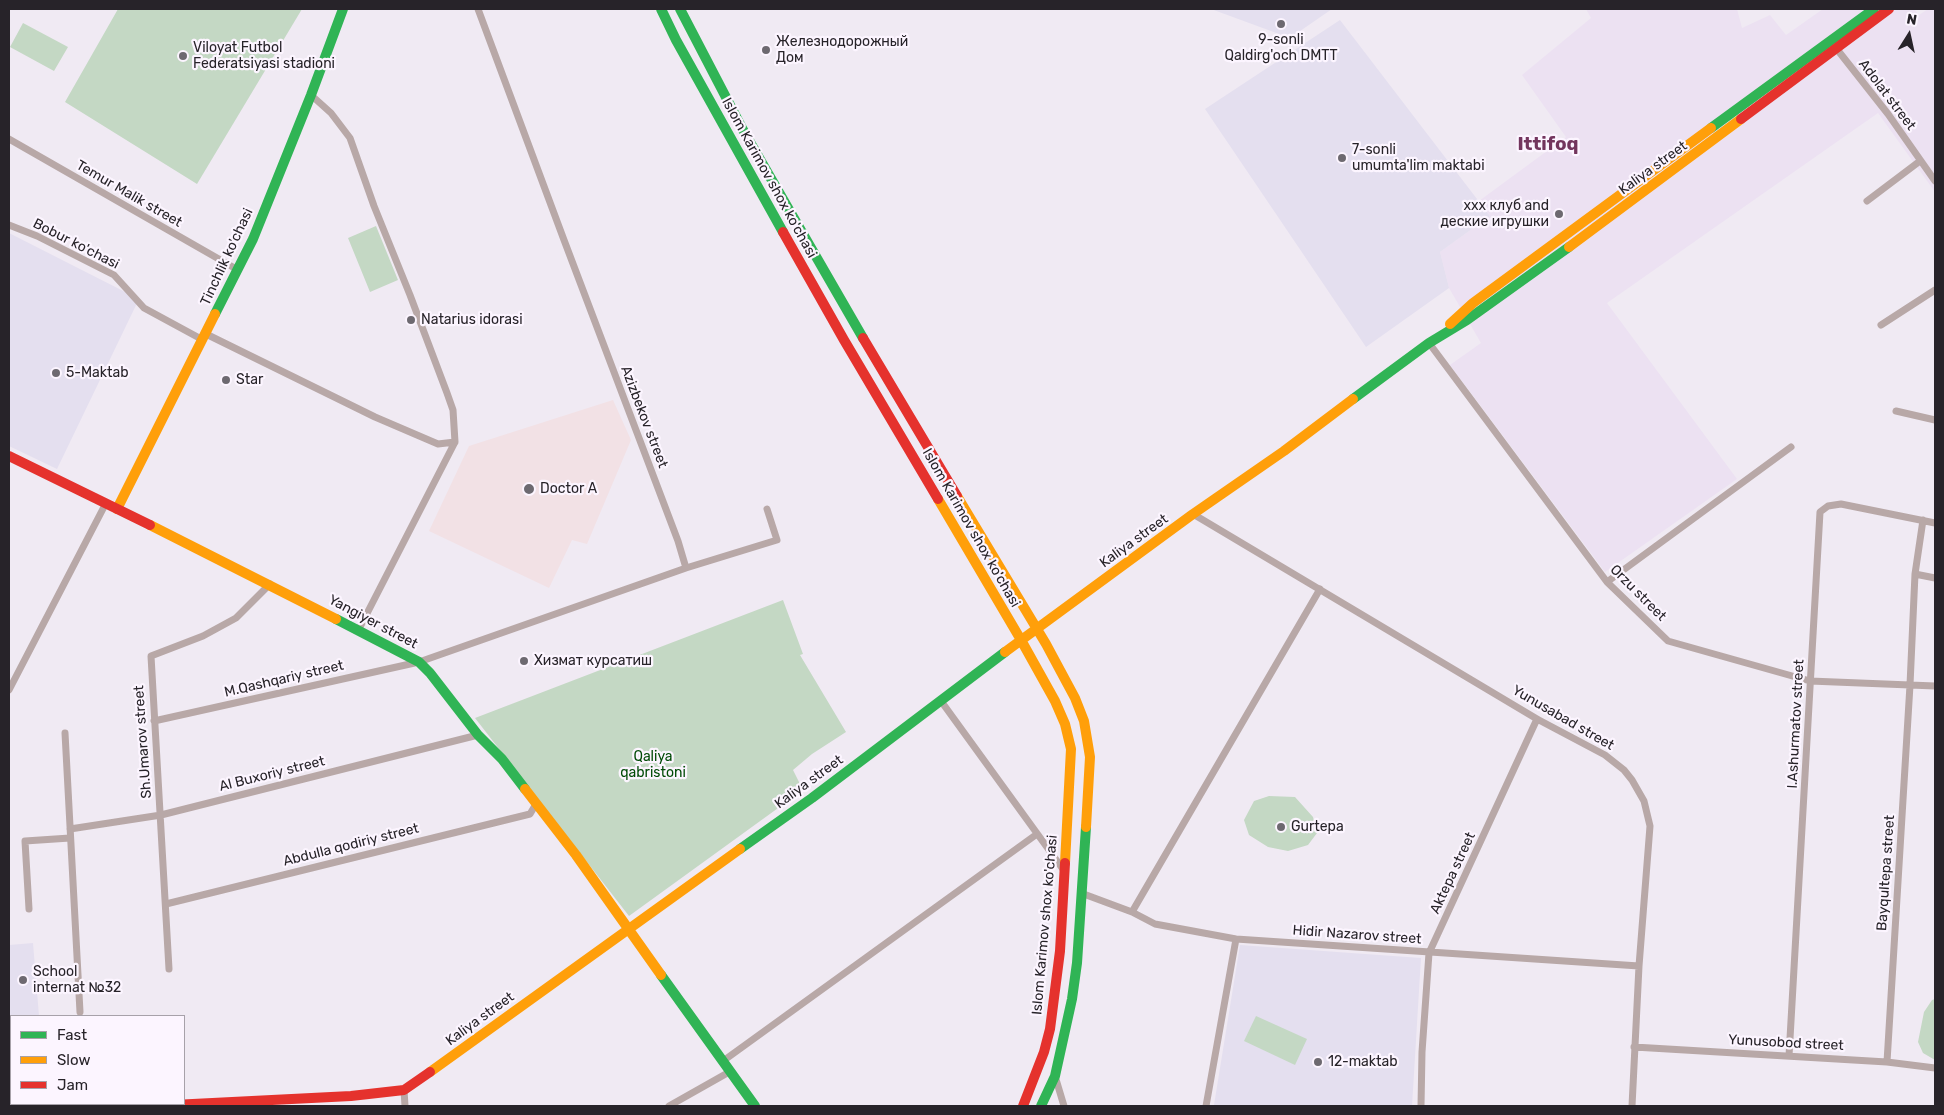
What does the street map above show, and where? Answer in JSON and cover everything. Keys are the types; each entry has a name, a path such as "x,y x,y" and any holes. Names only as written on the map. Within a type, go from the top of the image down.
{"main road":[{"name":"Tinchlik ko'chasi","path":"117,509 238,270 311,95 343,9"},
{"name":"Islom Karimov shox ko'chasi","path":"660,9 864,375 1055,701 1069,736 1071,749 1060,952 1050,1029 1044,1052 1023,1106"},
{"name":"Islom Karimov shox ko'chasi","path":"680,9 769,174 879,366 1036,629 1075,698 1084,721 1090,757 1077,963 1072,999 1055,1076 1041,1106"},
{"name":"Kaliya street","path":"1429,343 1473,303 1874,9"},
{"name":"Kaliya street","path":"185,1104 351,1096 404,1090 812,798 1020,640 1193,514 1284,451 1429,343 1467,320 1541,268 1889,9"},
{"path":"754,180 761,183 767,179 769,174"},
{"name":"Yangiyer street","path":"9,456 270,584 419,662 430,673 478,735 502,759 629,928 755,1106"},
{"name":"Kaliya street","path":"154,1106 174,1105"}],"street":[{"name":"Azizbekov street","path":"478,9 678,541 686,568"},
{"name":"Adolat street","path":"1836,48 1888,114 1935,181"},
{"path":"311,95 330,113 350,138 374,206 453,410 455,442 358,629"},
{"name":"Temur Malik street","path":"9,139 238,270"},
{"path":"1867,201 1920,161"},
{"name":"Bobur ko'chasi","path":"9,225 36,236 114,275 144,308 204,337"},
{"path":"1881,325 1935,290"},
{"path":"204,337 375,417 438,444 455,442"},
{"name":"Orzu street","path":"1429,343 1607,582 1668,641 1810,681 1935,686"},
{"path":"1896,411 1935,420"},
{"path":"1607,582 1791,447"},
{"path":"9,690 106,503"},
{"name":"I.Ashurmatov street","path":"1790,1056 1820,512 1828,506 1841,504 1935,522"},
{"path":"419,662 686,568 777,540 767,509"},
{"name":"Yunusabad street","path":"1193,514 1537,718 1615,762 1632,780 1649,814 1650,839 1639,966 1632,1106"},
{"name":"Bayqultepa street","path":"1887,1062 1915,574 1923,520"},
{"path":"1915,574 1935,578"},
{"name":"Sh.Umarov street","path":"169,969 151,656 203,636 236,618 270,584"},
{"path":"1132,912 1320,589"},
{"name":"M.Qashqariy street","path":"154,720 419,662"},
{"path":"941,701 1065,872"},
{"name":"Aktepa street","path":"1421,1106 1422,1052 1430,953 1537,718"},
{"path":"64,733 80,1012"},
{"name":"Al Buxoriy street","path":"70,829 161,815 478,735"},
{"name":"Abdulla qodiriy street","path":"166,904 530,814 536,804"},
{"path":"723,1061 1037,834"},
{"path":"30,909 25,841 70,838"},
{"name":"Hidir Nazarov street","path":"1081,893 1132,912 1155,924 1236,939 1639,966"},
{"path":"1206,1106 1236,939"},
{"name":"Yunusobod street","path":"1634,1047 1887,1062 1935,1068"},
{"path":"669,1106 731,1071"},
{"path":"1055,1076 1064,1106"},
{"path":"404,1090 405,1106"}],"shaded area":[{"name":"9-sonli Qaldirg'och DMTT","path":"1211,9 1332,9 1290,38"},
{"path":"1586,9 1737,9 1742,28 1770,15 1786,35 1823,9 1914,9 1919,15 1928,9 1935,9 1935,192 1878,113 1607,303 1737,479 1605,572 1450,365 1481,343 1449,288 1440,252 1490,216 1479,201 1566,137 1522,75 1591,18"},
{"name":"7-sonli umumta'lim maktabi","path":"1340,20 1490,216 1440,252 1449,288 1366,347 1205,109"},
{"name":"5-Maktab","path":"9,233 139,299 57,469 9,446"},
{"name":"Doctor A","path":"613,400 631,440 587,544 572,540 549,588 429,531 469,446"},
{"name":"School internat №32","path":"33,943 39,1015 10,1015 10,1036 9,1036 9,945"},
{"name":"12-maktab","path":"1240,945 1421,958 1412,1106 1214,1105"}],"green space":[{"name":"Viloyat Futbol Federatsiyasi stadioni","path":"118,9 302,9 197,184 65,102"},
{"path":"23,23 68,47 54,71 10,47"},
{"path":"376,226 398,280 370,292 348,238"},
{"name":"Qaliya qabristoni","path":"783,600 803,654 800,655 846,732 812,754 793,770 803,790 629,916 475,718"},
{"name":"Gurtepa","path":"1269,796 1295,797 1313,817 1317,833 1308,845 1288,851 1268,847 1249,835 1244,820 1254,801"},
{"path":"1935,999 1935,1060 1923,1053 1918,1042 1924,1012 1932,1000"},
{"path":"1256,1016 1307,1039 1295,1065 1244,1041"}],"traffic: fast":[{"path":"215,314 253,239 311,95 343,9"},
{"path":"661,9 676,40 783,232"},
{"path":"680,9 743,130 863,338"},
{"path":"1711,128 1874,9"},
{"path":"1353,399 1429,343 1467,320 1569,247"},
{"path":"336,619 419,662 430,673 478,735 502,759 525,789"},
{"path":"740,849 812,798 1005,652"},
{"path":"1041,1106 1055,1076 1072,999 1077,963 1086,827"},
{"path":"661,975 755,1106"}],"traffic: slow":[{"path":"1569,247 1741,119"},
{"path":"1450,324 1473,303 1711,128"},
{"path":"117,509 215,314"},
{"path":"1005,652 1353,399"},
{"path":"957,496 1046,644 1075,698 1084,721 1090,757 1086,827"},
{"path":"938,499 1021,640 1055,701 1065,724 1071,749 1065,863"},
{"path":"150,525 336,619"},
{"path":"525,789 576,855 661,975"},
{"path":"430,1072 740,849"}],"traffic: jam":[{"path":"1741,119 1889,9"},
{"path":"783,232 938,499"},
{"path":"863,338 957,496"},
{"path":"9,456 150,525"},
{"path":"1023,1106 1044,1052 1050,1029 1060,951 1065,863"},
{"path":"185,1104 351,1096 404,1090 430,1072"},
{"path":"153,1106 173,1105"}],"place":[{"name":"9-sonli Qaldirg'och DMTT","path":"1281,24"},
{"name":"Железнодорожный Дом","path":"766,50"},
{"name":"Viloyat Futbol Federatsiyasi stadioni","path":"183,56"},
{"name":"7-sonli umumta'lim maktabi","path":"1342,158"},
{"name":"ххх клуб and деские игрушки","path":"1559,214"},
{"name":"Natarius idorasi","path":"411,320"},
{"name":"5-Maktab","path":"56,373"},
{"name":"Star","path":"226,380"},
{"name":"Doctor A","path":"529,489"},
{"name":"Хизмат курсатиш","path":"524,661"},
{"name":"Gurtepa","path":"1281,827"},
{"name":"School internat №32","path":"23,980"},
{"name":"12-maktab","path":"1318,1062"}],"district":[{"name":"Ittifoq","path":"1548,145"}]}
